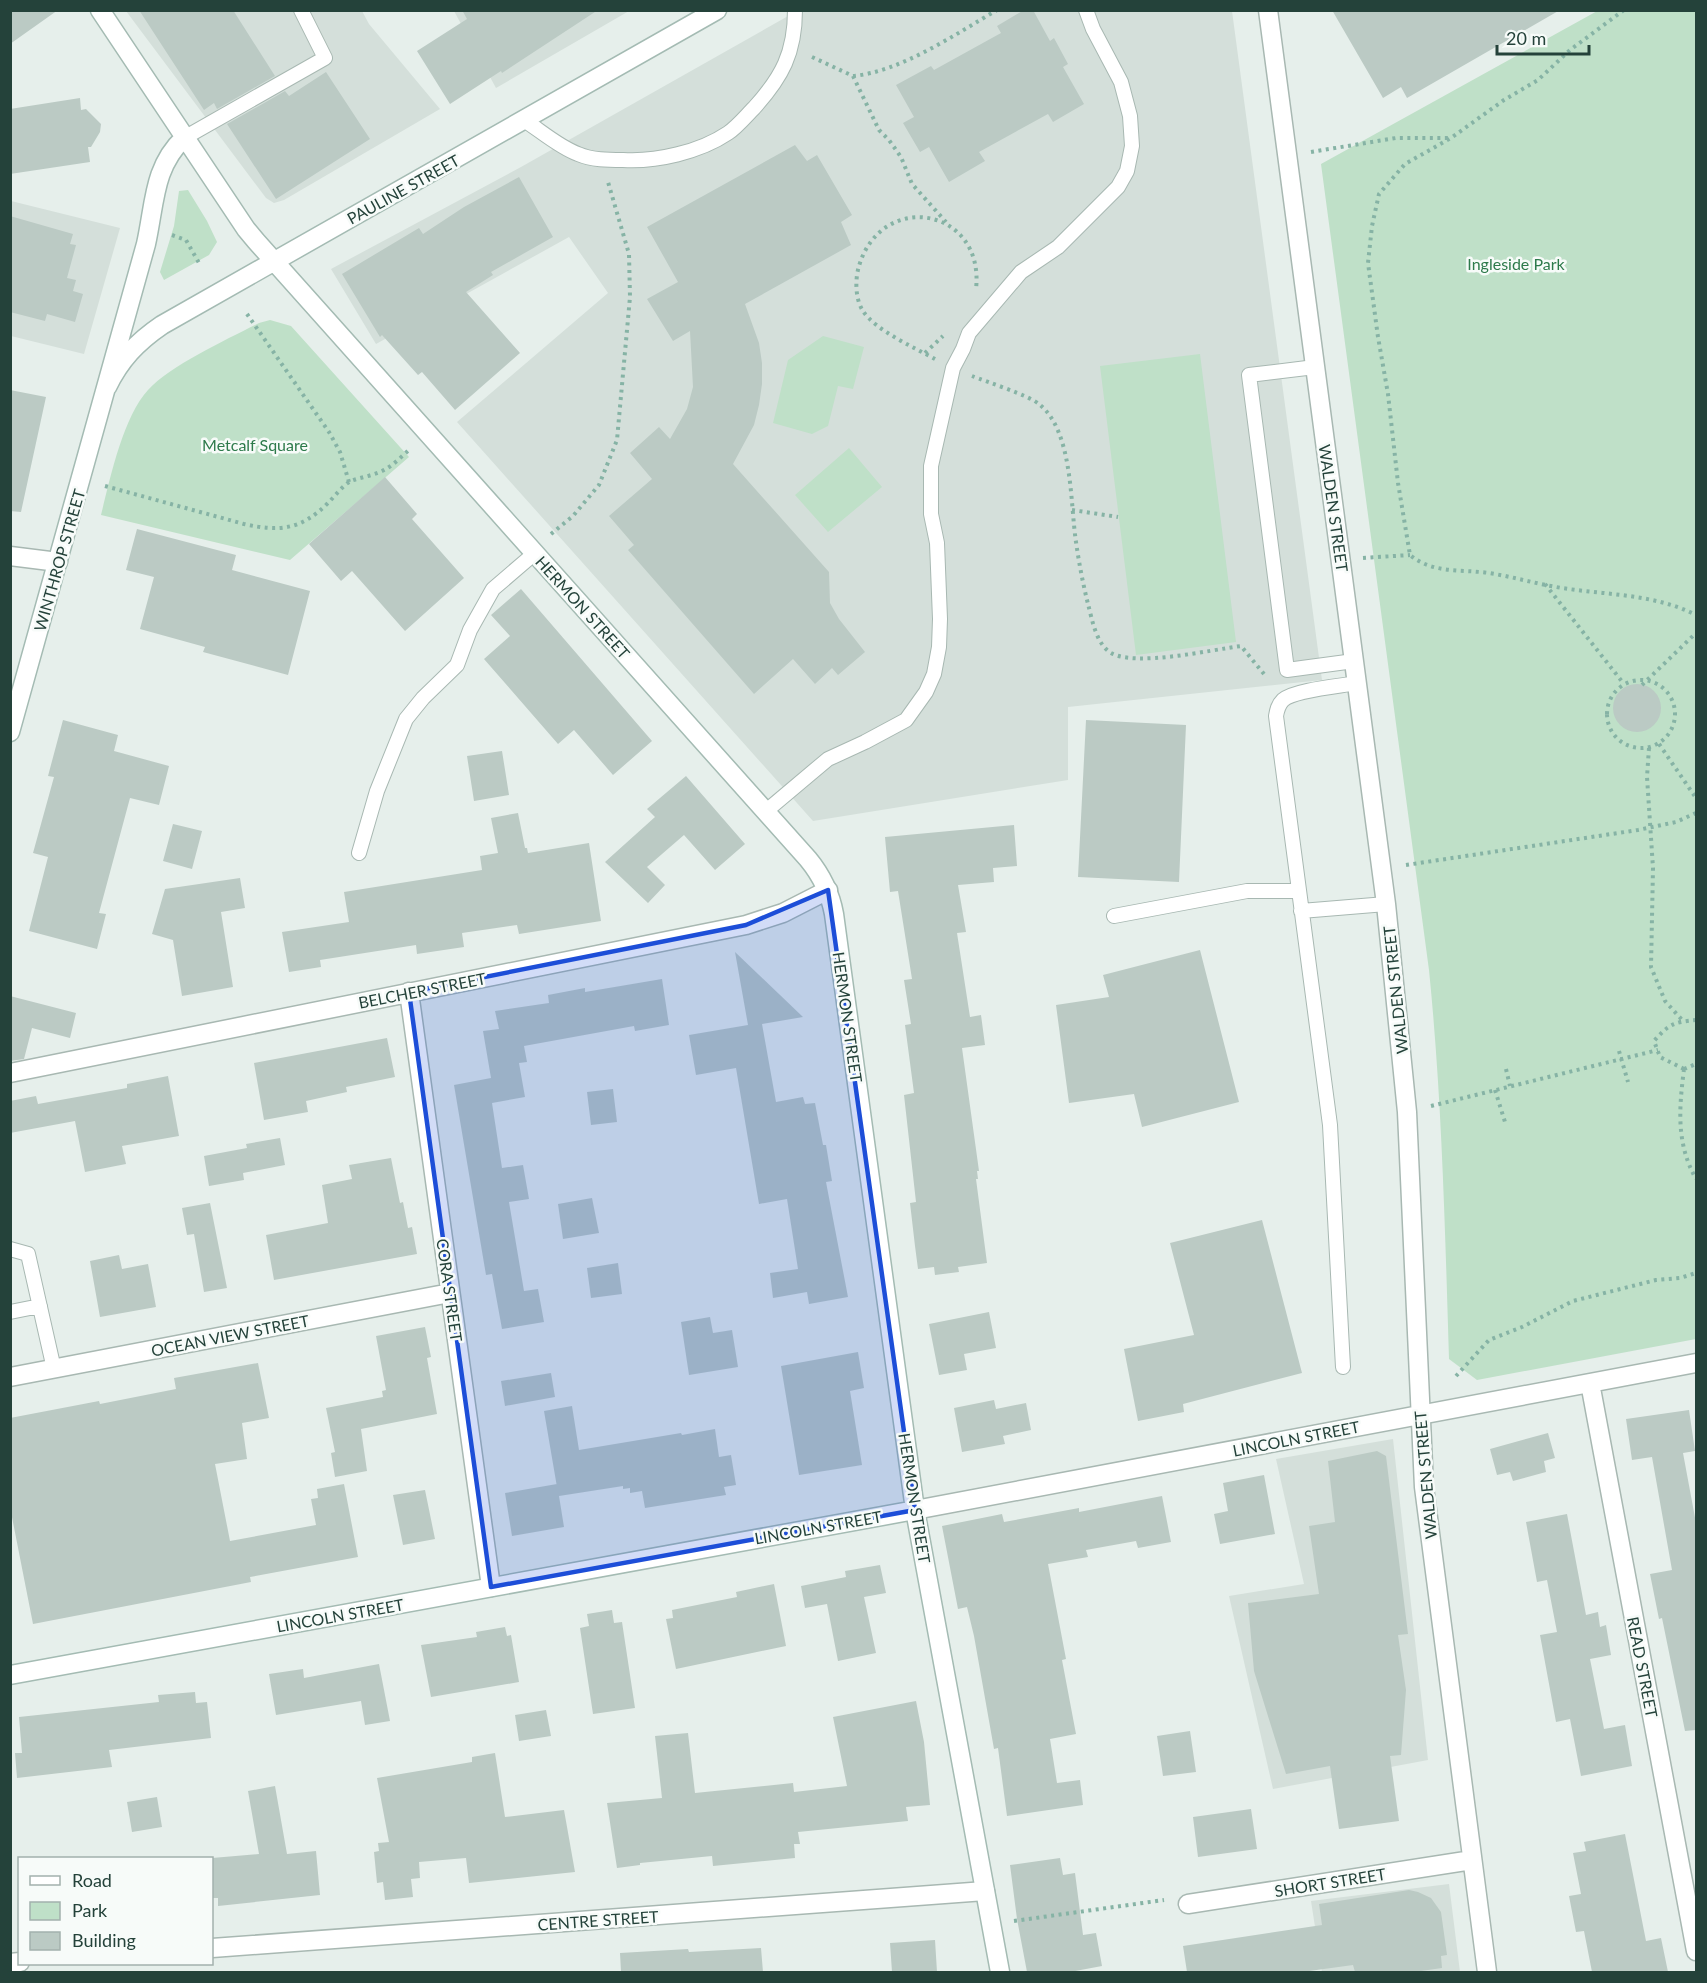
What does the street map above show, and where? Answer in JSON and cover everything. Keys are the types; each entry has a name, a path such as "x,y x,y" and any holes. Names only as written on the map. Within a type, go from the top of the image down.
{"street":[{"path":"100,10 246,229 273,261"},
{"name":"PAULINE STREET","path":"107,387 124,357 150,333 717,10"},
{"name":"WALDEN STREET","path":"1268,10 1386,904 1407,1112 1420,1415 1427,1518 1486,1972"},
{"path":"107,387 146,244 158,177 169,154 184,138"},
{"name":"HERMON STREET","path":"273,261 817,870 828,890 834,914 915,1510 1000,1972"},
{"name":"WINTHROP STREET","path":"10,732 107,387"},
{"path":"10,556 58,562"},
{"name":"BELCHER STREET","path":"10,1073 746,925 783,913 828,890"},
{"name":"CORA STREET","path":"409,993 490,1587"},
{"name":"OCEAN VIEW STREET","path":"10,1377 450,1293"},
{"name":"LINCOLN STREET","path":"10,1675 915,1510 1696,1363"},
{"name":"READ STREET","path":"1590,1383 1696,1951"},
{"name":"SHORT STREET","path":"1188,1904 1472,1860"},
{"name":"CENTRE STREET","path":"213,1948 985,1891"}],"lane":[{"path":"184,138 325,58 301,10"},
{"path":"524,120 578,154 601,159 632,161 663,158 685,152 727,133 759,102 781,76 794,37 795,10"},
{"path":"765,812 828,759 906,720 926,692 934,674 939,647 940,619 937,543 931,514 931,466 953,368 969,333 1021,272 1058,247 1118,187 1127,171 1132,146 1130,116 1121,82 1093,29 1086,10"},
{"path":"1315,367 1249,375 1287,670 1354,660"},
{"path":"359,853 376,791 405,719 457,665 470,630 493,589 533,552"},
{"path":"1343,1367 1330,1125 1276,716 1278,706 1284,698 1294,694 1357,683"},
{"path":"1114,916 1247,891 1299,891"},
{"path":"1301,911 1386,904"},
{"path":"10,1249 28,1254 54,1369"},
{"path":"10,1312 40,1306"}],"path":[{"path":"791,48 853,76 863,75 905,61 997,10"},
{"path":"1410,555 1368,263 1372,226 1379,194 1405,164 1451,138 1504,100 1538,80 1570,50 1624,10"},
{"path":"853,76 879,130 901,157 912,184 968,244 976,262 976,292"},
{"path":"1287,155 1334,150 1396,138 1451,138"},
{"path":"533,552 573,516 599,485 617,440 630,297 629,254 601,159"},
{"path":"948,225 934,219 903,219 888,225 869,242 857,272 856,287 862,310 870,319 896,337 953,368 1038,403 1050,415 1059,433 1068,472 1076,541 1091,619 1100,640 1110,652 1132,660 1163,658 1241,646 1268,679"},
{"path":"163,232 186,240 198,263"},
{"path":"247,314 335,442 350,482"},
{"path":"925,353 946,333"},
{"path":"105,486 264,529 280,529 295,526 308,519 320,511 350,482 382,471 413,446"},
{"path":"1072,510 1118,517"},
{"path":"1340,560 1410,555 1419,562 1434,568 1488,573 1561,588 1614,593 1677,605 1696,615"},
{"path":"1545,584 1624,684"},
{"path":"1642,685 1696,633"},
{"path":"1635,680 1647,680 1658,684 1673,702 1676,714 1673,726 1668,736 1659,744 1648,748 1628,746 1612,732 1607,711 1610,700 1624,684 1635,680"},
{"path":"1659,744 1696,798"},
{"path":"1648,748 1647,777 1653,868 1651,967 1665,1001 1683,1021"},
{"path":"1382,869 1651,827 1676,822 1696,813"},
{"path":"1684,1070 1660,1057 1654,1041 1667,1026 1696,1020"},
{"path":"1407,1112 1658,1050"},
{"path":"1619,1051 1628,1082"},
{"path":"1684,1070 1696,1064"},
{"path":"1506,1069 1510,1086"},
{"path":"1684,1070 1679,1117 1688,1164 1696,1179"},
{"path":"1495,1090 1505,1122"},
{"path":"1456,1376 1489,1340 1522,1327 1573,1301 1656,1280 1680,1278 1696,1273"},
{"path":"991,1924 1149,1900 1167,1899 1188,1904"}],"highlighted area":[{"path":"828,890 915,1510 491,1587 409,992 746,925"}],"shaded area":[{"path":"126,11 362,11 369,24 440,109 284,200 274,203 266,198"},
{"path":"454,11 629,11 496,88"},
{"path":"797,11 1232,11 1322,680 1068,707 1068,780 813,821 457,422 608,293 569,237 376,344 331,269 521,167"},
{"path":"11,201 120,228 84,354 11,336"},
{"path":"1393,1439 1428,1760 1273,1789 1229,1596 1304,1584 1276,1459"},
{"path":"1449,1884 1460,1972 1322,1972 1311,1901"}],"green space":[{"name":"Ingleside Park","path":"1599,10 1696,11 1696,1339 1477,1380 1449,1359 1440,1115 1429,970 1321,164"},
{"path":"188,190 217,242 209,255 164,280 160,272 174,226 179,191"},
{"name":"Metcalf Square","path":"270,320 291,326 409,457 290,560 101,515 113,467 131,416 148,390 171,371 201,353 259,323"},
{"path":"823,336 864,347 853,389 838,386 828,426 812,434 773,423 788,360"},
{"path":"1200,354 1236,642 1136,655 1100,366"},
{"path":"849,448 882,487 828,532 795,495"}],"building":[{"path":"10,10 58,10 10,44"},
{"path":"139,10 233,10 275,76 217,109 214,103 204,110"},
{"path":"462,10 598,10 450,104 417,51 467,19"},
{"path":"1024,10 1033,10 1050,41 1054,38 1068,64 1063,67 1084,104 1053,122 1048,114 979,152 985,161 949,182 929,147 920,152 903,123 914,117 896,85 931,66 934,70 1001,33 997,26"},
{"path":"1332,10 1560,10 1407,98 1401,87 1383,98"},
{"path":"326,72 370,139 276,199 227,124 285,91 289,96"},
{"path":"80,98 81,110 86,109 101,124 100,132 91,147 88,147 90,162 10,174 10,109"},
{"path":"795,145 807,161 817,155 852,215 841,222 851,245 745,304 759,343 762,384 754,425 733,464 829,572 830,603 839,619 865,652 838,675 832,668 815,684 793,659 754,694 628,550 634,545 609,516 652,479 630,453 659,427 670,439 687,409 693,387 690,331 673,341 647,299 678,282 647,227"},
{"path":"519,177 553,237 491,272 493,275 466,292 520,353 455,410 422,372 418,375 382,335 380,337 342,274 419,228 423,234 464,207"},
{"path":"10,216 73,234 70,244 76,245 67,278 76,280 73,291 83,294 75,322 47,314 45,321 10,312"},
{"path":"10,390 46,397 21,512 10,511"},
{"path":"385,477 417,514 412,519 464,578 405,631 352,571 341,581 309,544"},
{"path":"137,529 236,555 232,570 310,591 288,675 203,652 205,647 140,629 154,577 126,570"},
{"path":"521,589 652,741 613,775 574,730 558,744 484,659 510,636 491,615"},
{"path":"1637,684 1654,691 1661,708 1654,725 1637,732 1620,725 1613,708 1620,691"},
{"path":"63,720 118,735 114,751 169,766 159,805 130,798 99,913 106,914 97,949 29,931 48,857 33,853 54,777 48,776"},
{"path":"1086,720 1186,725 1179,882 1078,877"},
{"path":"502,751 509,795 474,801 467,756"},
{"path":"686,776 745,844 715,870 684,835 647,867 665,885 648,903 605,862 655,817 647,809"},
{"path":"518,813 528,853 589,843 601,921 519,934 517,925 462,933 464,947 417,954 416,945 320,960 321,967 289,972 282,932 349,922 344,892 482,870 480,856 498,853 491,818"},
{"path":"173,824 202,831 192,869 163,861"},
{"path":"1014,825 1017,866 993,868 994,882 958,885 966,932 957,933 970,1017 981,1015 985,1045 962,1048 979,1171 977,1171 978,1179 976,1179 987,1263 958,1267 959,1272 935,1275 934,1267 918,1269 910,1203 916,1202 904,1095 914,1093 905,1025 911,1024 904,980 912,979 898,891 890,892 885,837"},
{"path":"240,878 245,908 221,912 233,987 182,996 173,940 152,934 165,889"},
{"path":"1200,950 1239,1102 1142,1127 1134,1094 1069,1103 1056,1005 1109,997 1103,975"},
{"path":"735,952 803,1017 762,1024 776,1102 803,1097 805,1104 815,1103 823,1145 826,1145 832,1181 826,1182 848,1297 809,1304 807,1292 773,1298 770,1273 798,1269 787,1199 759,1204 736,1068 696,1075 689,1035 748,1025"},
{"path":"662,979 669,1025 635,1031 634,1026 524,1046 527,1062 519,1063 525,1097 492,1103 502,1168 523,1165 529,1199 509,1202 524,1291 538,1289 544,1322 502,1329 492,1274 486,1275 454,1085 491,1078 483,1031 499,1029 495,1011 549,1003 548,995 585,988 585,992"},
{"path":"10,996 76,1013 70,1038 32,1028 24,1059 10,1061"},
{"path":"387,1038 395,1077 346,1087 347,1092 306,1101 308,1112 264,1120 254,1063"},
{"path":"168,1076 179,1136 122,1146 126,1164 85,1172 75,1121 10,1133 10,1101 36,1096 38,1104 127,1088 127,1084"},
{"path":"613,1089 617,1122 591,1125 587,1092"},
{"path":"280,1138 285,1165 243,1173 244,1180 209,1186 204,1156 247,1148 246,1144"},
{"path":"391,1158 400,1203 403,1202 408,1228 412,1227 417,1254 274,1280 266,1235 328,1223 322,1185 352,1179 349,1165"},
{"path":"592,1198 599,1233 563,1239 558,1204"},
{"path":"210,1203 227,1288 204,1292 194,1234 187,1235 182,1208"},
{"path":"1262,1220 1302,1373 1183,1404 1184,1412 1138,1421 1124,1349 1194,1335 1170,1243"},
{"path":"119,1255 122,1269 148,1264 156,1307 100,1317 90,1261"},
{"path":"618,1263 622,1294 591,1298 587,1268"},
{"path":"989,1312 996,1348 964,1354 967,1370 939,1375 929,1324"},
{"path":"710,1317 713,1333 732,1330 738,1367 689,1375 681,1322"},
{"path":"425,1327 431,1357 427,1358 437,1414 361,1429 367,1471 335,1477 331,1453 335,1452 326,1408 383,1397 382,1391 386,1390 376,1336"},
{"path":"858,1352 864,1388 850,1391 862,1465 799,1475 781,1366"},
{"path":"258,1363 269,1418 242,1423 247,1459 215,1464 230,1541 316,1525 311,1499 318,1498 317,1489 344,1484 358,1557 250,1577 251,1582 33,1624 10,1507 10,1418 176,1389 174,1378"},
{"path":"551,1373 555,1397 505,1406 501,1381"},
{"path":"994,1400 996,1409 1026,1403 1031,1430 1003,1436 1005,1444 962,1452 954,1408"},
{"path":"572,1406 579,1450 715,1429 719,1457 731,1455 736,1485 724,1487 726,1495 645,1508 642,1491 630,1493 630,1488 623,1489 623,1486 559,1496 564,1527 512,1536 505,1493 556,1484 544,1411"},
{"path":"1689,1410 1695,1451 1683,1453 1696,1523 1696,1730 1685,1731 1662,1618 1659,1619 1650,1574 1672,1570 1652,1457 1632,1460 1626,1419"},
{"path":"1548,1433 1555,1458 1544,1461 1546,1472 1513,1481 1510,1472 1497,1475 1490,1449"},
{"path":"1377,1451 1386,1456 1408,1634 1398,1635 1406,1690 1401,1755 1390,1756 1399,1821 1339,1829 1330,1766 1286,1774 1254,1671 1248,1603 1319,1594 1309,1526 1335,1522 1328,1461"},
{"path":"1264,1475 1275,1534 1220,1544 1214,1514 1228,1511 1223,1483"},
{"path":"425,1490 435,1539 403,1545 393,1495"},
{"path":"1162,1496 1171,1542 1138,1548 1136,1541 1086,1550 1088,1557 1048,1564 1066,1659 1062,1660 1076,1734 1050,1739 1057,1783 1080,1780 1083,1805 1007,1816 998,1748 994,1749 974,1636 967,1607 958,1609 942,1526 1002,1514 1004,1522 1079,1508 1079,1512"},
{"path":"1567,1514 1586,1615 1598,1612 1600,1627 1606,1625 1611,1655 1590,1659 1604,1729 1625,1725 1632,1766 1581,1776 1570,1719 1556,1722 1540,1635 1557,1632 1547,1580 1537,1582 1526,1522"},
{"path":"880,1565 886,1593 864,1597 876,1653 838,1661 827,1604 805,1608 801,1586 846,1577 845,1571"},
{"path":"774,1584 786,1646 676,1669 666,1619 673,1618 672,1610 737,1597 736,1592"},
{"path":"612,1610 614,1623 622,1622 635,1708 593,1714 580,1628 589,1626 587,1614"},
{"path":"505,1627 507,1636 511,1635 519,1682 431,1697 421,1645 477,1637 476,1632"},
{"path":"379,1664 390,1721 365,1725 361,1701 276,1715 269,1674 303,1669 304,1678"},
{"path":"195,1692 196,1703 207,1702 211,1738 109,1750 112,1767 17,1778 15,1753 22,1753 19,1717 159,1702 158,1695"},
{"path":"916,1701 924,1742 930,1805 906,1807 908,1821 798,1832 800,1844 794,1844 795,1858 713,1866 712,1856 640,1863 640,1865 617,1868 607,1803 662,1798 655,1736 688,1733 695,1793 793,1783 794,1792 847,1786 833,1717"},
{"path":"546,1710 551,1736 519,1741 515,1715"},
{"path":"1190,1731 1196,1772 1163,1776 1157,1736"},
{"path":"495,1753 505,1817 564,1810 575,1872 469,1883 466,1858 419,1862 420,1878 411,1879 413,1897 385,1900 383,1882 377,1883 374,1852 379,1851 378,1843 389,1842 377,1778 472,1762 472,1757"},
{"path":"275,1786 287,1854 316,1851 320,1895 218,1906 218,1898 213,1898 213,1858 259,1854 248,1791"},
{"path":"157,1797 162,1827 132,1832 127,1802"},
{"path":"1251,1809 1257,1849 1198,1857 1193,1817"},
{"path":"1625,1834 1646,1941 1661,1938 1668,1972 1592,1972 1584,1931 1576,1932 1569,1896 1581,1894 1573,1853 1586,1851 1584,1842"},
{"path":"1060,1858 1063,1875 1075,1873 1083,1935 1096,1933 1102,1966 1070,1972 1027,1972 1010,1865"},
{"path":"1409,1890 1431,1898 1441,1912 1447,1955 1441,1956 1442,1968 1414,1972 1355,1972 1353,1965 1302,1972 1187,1972 1183,1946 1322,1925 1319,1904"},
{"path":"935,1940 937,1972 892,1972 890,1943"},
{"path":"761,1948 763,1972 621,1972 620,1953"}]}
